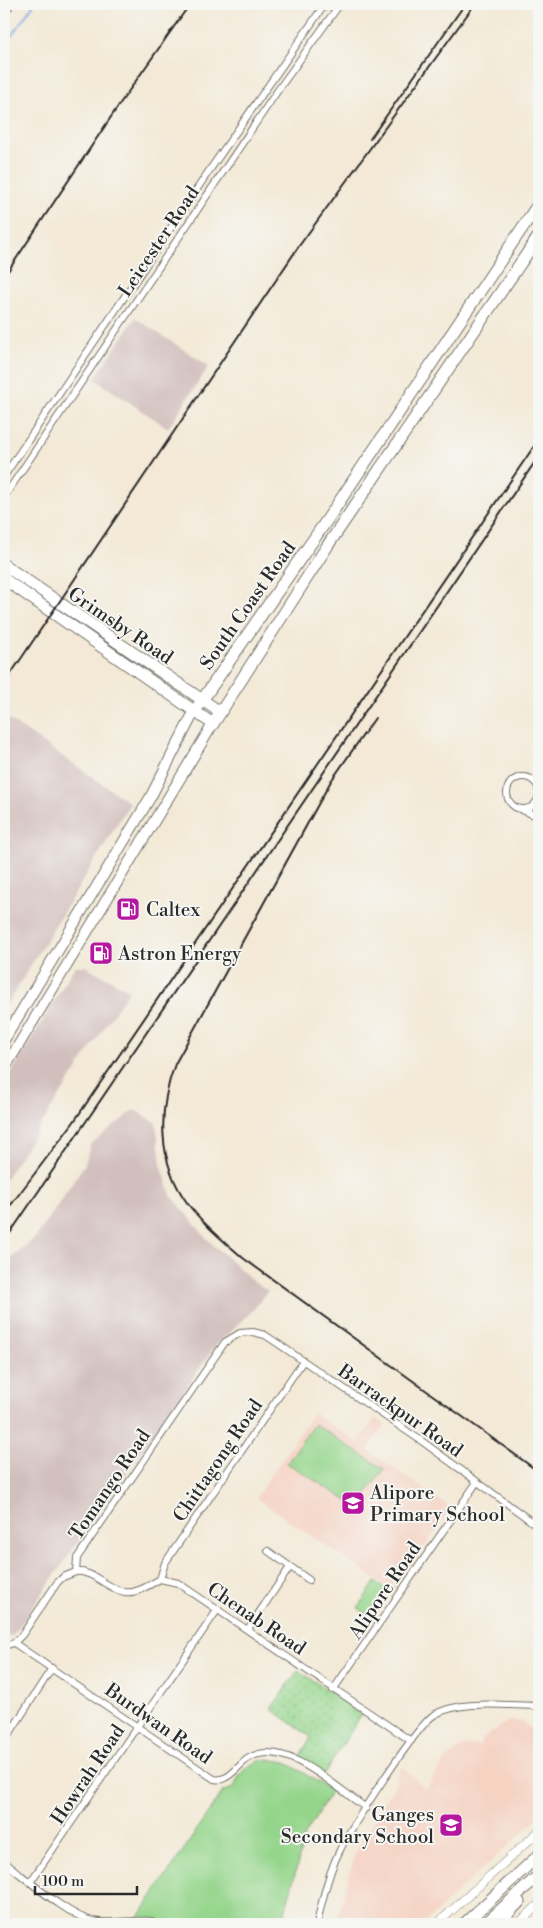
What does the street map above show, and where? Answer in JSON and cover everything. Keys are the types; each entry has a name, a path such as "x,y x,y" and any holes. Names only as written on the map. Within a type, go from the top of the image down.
{"highway":[{"name":"South Coast Road","path":"194,712 329,517 539,203"},
{"name":"South Coast Road","path":"213,724 334,537 477,330 539,236"},
{"path":"462,320 477,330"},
{"name":"Grimsby Road","path":"4,565 220,712"},
{"name":"Grimsby Road","path":"4,579 213,724"},
{"path":"464,1924 539,1855"},
{"path":"485,1924 539,1875"},
{"path":"498,1924 539,1881"}],"main road":[{"name":"South Coast Road","path":"4,1040 162,774 194,712"},
{"name":"South Coast Road","path":"4,1069 8,1053 29,1026 213,724"},
{"path":"162,774 176,783"},
{"path":"90,896 102,905"},
{"path":"46,970 58,978"},
{"path":"16,1019 29,1026"}],"street":[{"path":"4,14 11,4"},
{"name":"Leicester Road","path":"4,476 198,187 325,4"},
{"name":"Leicester Road","path":"4,497 207,194 340,4"},
{"path":"198,187 207,194"},
{"path":"23,448 33,455"},
{"path":"518,808 536,806 539,793 537,786 529,778 514,779 508,787 507,797 518,808 539,817"},
{"name":"Barrackpur Road","path":"240,1333 260,1333 304,1361 424,1442 539,1528"},
{"name":"Tomango Road","path":"76,1572 77,1558 199,1378 225,1342 240,1333"},
{"name":"Chittagong Road","path":"160,1579 165,1563 304,1361"},
{"name":"Alipore Road","path":"333,1690 477,1482"},
{"path":"268,1551 309,1580"},
{"path":"248,1629 290,1567"},
{"path":"4,1646 14,1643 22,1635 63,1577 76,1572 89,1574 118,1592 127,1593 138,1591 160,1579"},
{"name":"Chenab Road","path":"160,1579 178,1583 248,1629 333,1690 411,1740"},
{"name":"Howrah Road","path":"31,1881 218,1609"},
{"name":"Burdwan Road","path":"14,1643 214,1779 225,1778 252,1756 266,1752 276,1752 298,1761 366,1808"},
{"path":"4,1742 52,1668"},
{"path":"317,1924 329,1875 339,1850 411,1740 427,1721 453,1708 539,1706"},
{"path":"437,1924 539,1831"},
{"path":"4,1862 72,1912 90,1920 151,1921"},
{"path":"518,1924 539,1904"}],"shaded area":[{"path":"135,318 209,366 168,428 94,379"},
{"path":"4,716 130,803 4,1009"},
{"path":"75,966 85,966 129,990 4,1181 4,1085"},
{"path":"134,1110 156,1122 161,1164 171,1195 207,1239 253,1281 268,1291 253,1310 216,1345 13,1635 4,1638 4,1265 36,1237 85,1164 90,1145"},
{"name":"Alipore Primary School","path":"313,1413 358,1443 375,1418 385,1424 368,1450 451,1508 394,1592 256,1498"},
{"name":"Ganges Secondary School","path":"508,1721 521,1721 539,1734 539,1817 423,1924 336,1924 355,1853 398,1779 396,1776 402,1767 426,1789 445,1761 454,1753 466,1745 481,1746 481,1740"}],"green space":[{"path":"314,1424 384,1469 357,1507 287,1463"},
{"path":"375,1582 388,1590 371,1617 358,1608"},
{"path":"298,1670 362,1714 324,1774 300,1756 311,1737 271,1709"},
{"path":"267,1759 286,1762 332,1791 305,1835 282,1924 134,1924 223,1791 234,1788 242,1772 250,1765"}],"waterway":[{"path":"4,46 34,4"}],"railway":[{"path":"4,277 121,102 190,4"},
{"path":"370,139 465,4"},
{"path":"4,684 299,246 475,4"},
{"path":"4,1214 73,1123 539,439"},
{"path":"4,1242 539,456"},
{"path":"375,718 331,781 175,1064 169,1082 163,1117 166,1153 170,1171 188,1204 207,1225 243,1258 539,1472"}],"place":[{"name":"Caltex","path":"128,909"},
{"name":"Astron Energy","path":"101,953"},
{"name":"Alipore Primary School","path":"353,1503"},
{"name":"Ganges Secondary School","path":"451,1825"}]}
